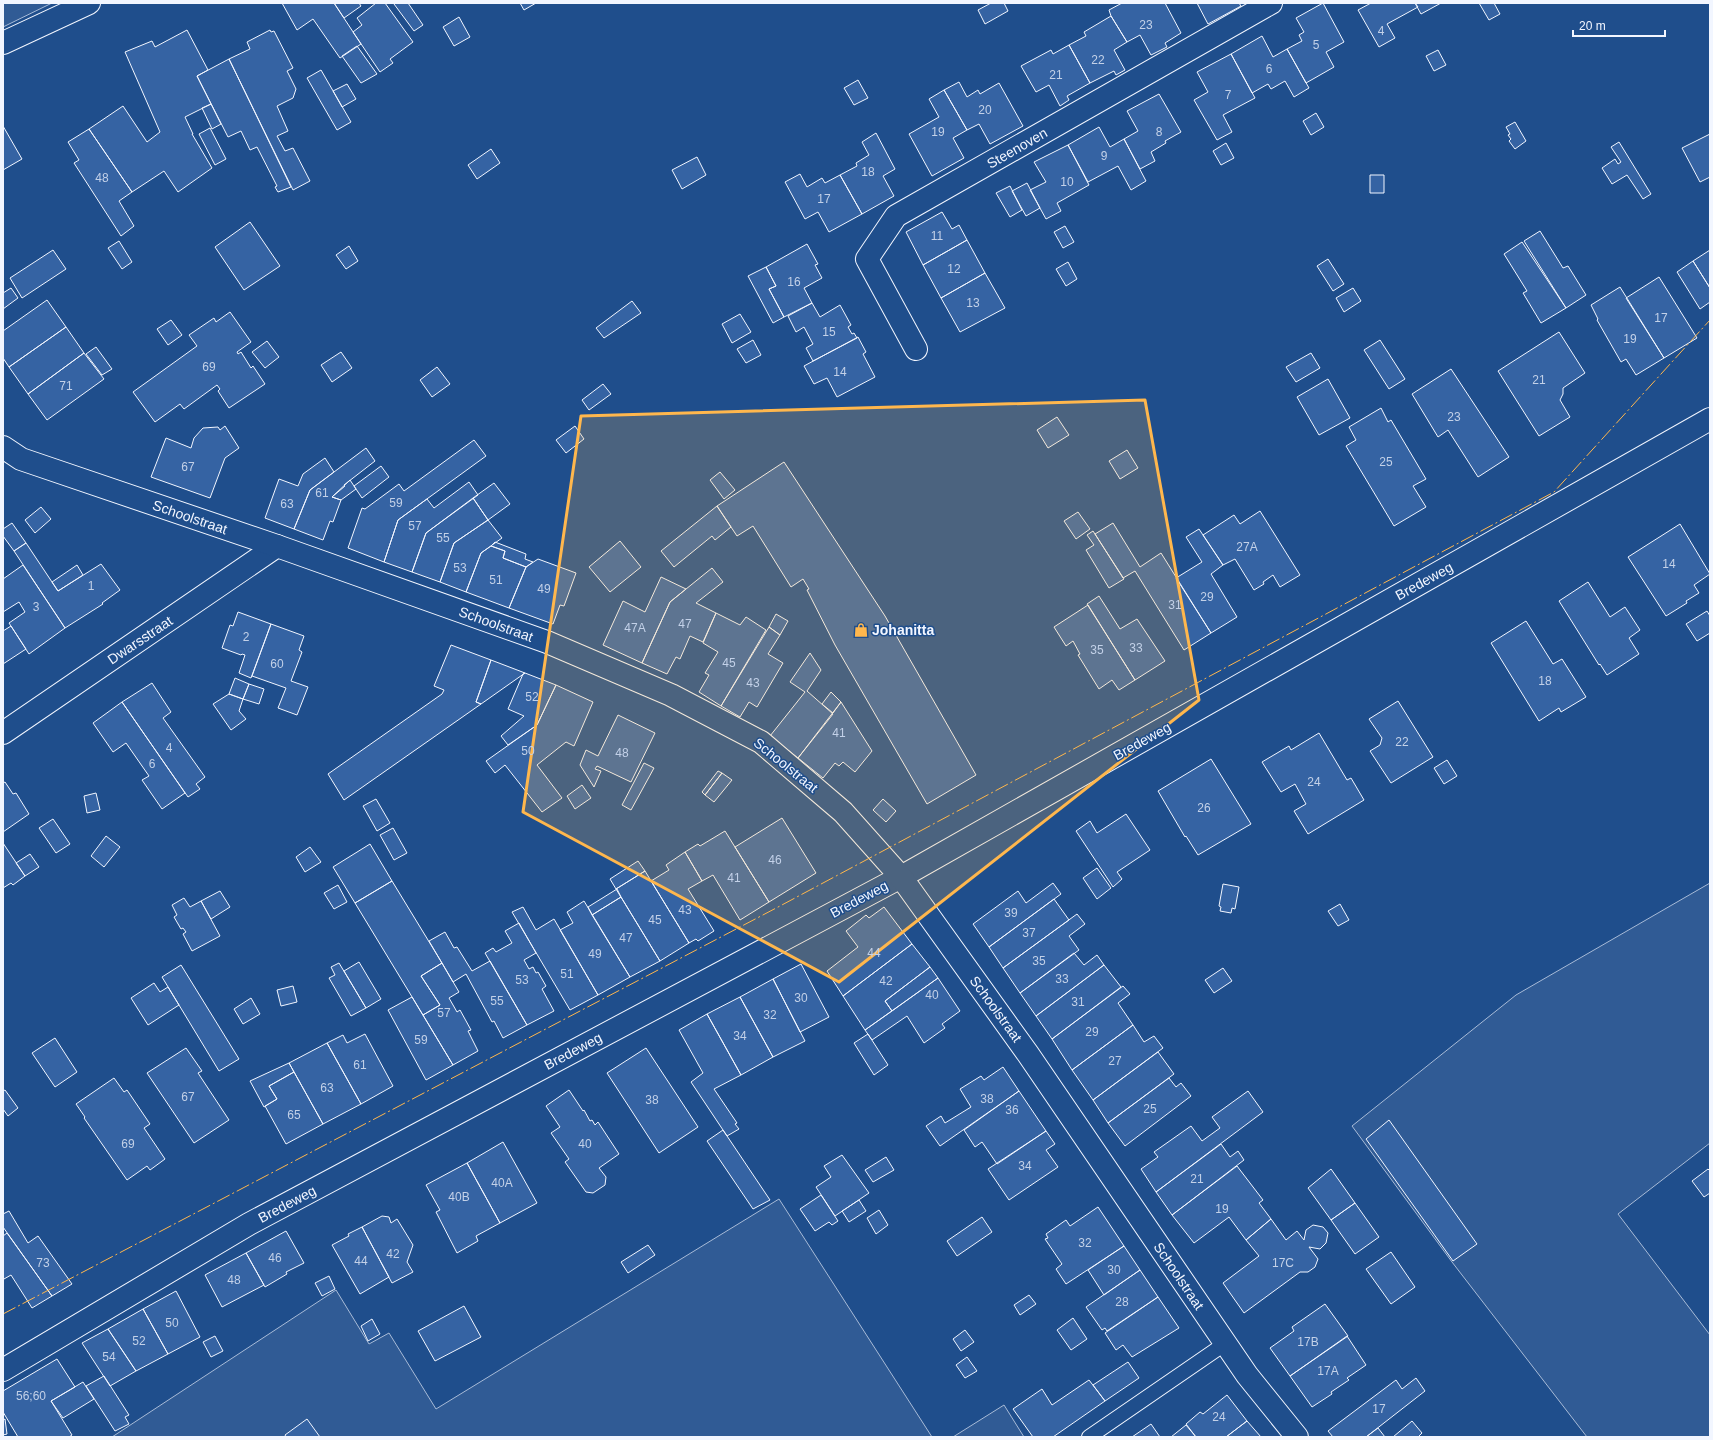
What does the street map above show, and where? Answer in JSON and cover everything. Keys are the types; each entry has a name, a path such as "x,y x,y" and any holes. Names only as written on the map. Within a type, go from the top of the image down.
{"street":[{"path":"3,43 89,3"},
{"name":"Steenoven","path":"916,349 868,259 896,216 1272,3"},
{"name":"Bredeweg","path":"3,1370 249,1224 901,877 1710,419"},
{"name":"Schoolstraat","path":"3,448 21,459 277,546 547,642 671,695 761,742 843,812 901,877 1028,1054 1247,1375 1297,1437"},
{"name":"Dwarsstraat","path":"3,733 277,546"}],"lane":[{"path":"1089,1437 1226,1343"}],"highlighted area":[{"path":"1145,400 1199,700 839,982 523,812 581,416"}],"shaded area":[{"path":"3,3 52,3 3,27"},
{"path":"1710,883 1710,1143 1618,1214 1710,1335 1710,1437 1587,1437 1452,1262 1352,1126 1516,995"},
{"path":"779,1199 932,1437 112,1437 336,1290 369,1344 389,1333 436,1409"},
{"path":"1004,1405 1024,1437 953,1437"}],"building":[{"path":"282,3 334,3 361,44 340,58 313,19 297,30"},
{"path":"334,3 359,3 361,6 344,18"},
{"path":"376,3 385,3 413,42 390,59 393,63 380,72 353,32 362,25 357,18"},
{"path":"408,3 423,25 414,31 394,4"},
{"path":"520,3 536,3 524,10"},
{"path":"991,3 1004,3 1008,11 985,24 978,10"},
{"path":"1122,3 1165,3 1181,33 1165,43 1167,47 1151,55 1140,35 1127,42 1111,16 1109,10"},
{"path":"1197,3 1239,3 1241,6 1208,24"},
{"path":"1323,3 1344,42 1326,52 1334,67 1306,83 1287,49 1302,41 1299,35 1304,32 1296,18"},
{"path":"1371,3 1415,3 1418,7 1387,24 1395,38 1379,47 1358,10"},
{"path":"1415,3 1441,3 1421,14"},
{"path":"1479,3 1494,3 1500,14 1489,20"},
{"path":"1111,16 1127,42 1114,50 1125,70 1116,75 1114,71 1090,83 1069,45 1086,36 1084,32"},
{"path":"459,17 470,37 454,46 443,27"},
{"path":"187,30 208,70 197,76 211,104 185,117 192,134 212,168 178,192 164,171 132,192 89,129 123,106 147,142 160,132 125,52 152,41 155,47"},
{"path":"270,30 271,32 274,31 293,68 287,71 296,89 293,98 277,106 288,131 277,136 285,151 293,148 310,181 293,190 229,59 250,49 247,42"},
{"path":"1262,36 1273,57 1287,49 1309,88 1294,97 1285,81 1271,89 1268,84 1252,93 1231,54"},
{"path":"1069,45 1090,83 1067,96 1069,100 1060,106 1049,85 1036,92 1021,66 1051,50 1053,54"},
{"path":"357,46 377,74 361,83 342,56"},
{"path":"1438,50 1446,65 1434,71 1426,56"},
{"path":"1231,54 1255,98 1223,115 1232,132 1217,140 1194,100 1208,92 1197,72"},
{"path":"229,59 291,187 278,192 275,187 277,186 257,147 250,150 241,131 228,137 197,76"},
{"path":"321,70 351,122 337,130 307,78"},
{"path":"858,80 868,98 854,105 844,88"},
{"path":"959,82 967,97 978,90 980,94 999,83 1023,126 990,144 979,124 967,130 944,90"},
{"path":"347,84 356,99 342,107 333,91"},
{"path":"944,90 967,130 953,138 964,158 932,176 909,134 939,117 929,99"},
{"path":"1159,94 1181,132 1165,141 1166,143 1151,152 1155,161 1140,169 1124,139 1138,131 1127,111"},
{"path":"211,104 221,124 212,129 202,108"},
{"path":"1316,113 1324,127 1311,135 1303,121"},
{"path":"1515,122 1526,141 1515,149 1509,141 1511,139 1508,135 1510,134 1506,127"},
{"path":"3,126 22,159 3,170"},
{"path":"1099,127 1110,147 1124,139 1146,181 1131,190 1118,166 1088,182 1068,145"},
{"path":"210,128 226,159 215,165 199,134"},
{"path":"89,129 132,192 119,201 134,226 121,236 74,163 79,160 68,142"},
{"path":"876,133 895,169 883,176 894,196 862,214 840,175 857,166 856,163 869,155 862,142"},
{"path":"1710,134 1710,177 1700,182 1682,148"},
{"path":"1619,142 1651,194 1643,199 1627,175 1612,184 1602,168 1615,159 1618,164 1621,162 1611,147"},
{"path":"1226,143 1234,158 1221,165 1213,151"},
{"path":"1068,145 1089,185 1057,203 1061,211 1046,219 1030,190 1046,182 1034,162"},
{"path":"491,149 500,163 477,179 468,165"},
{"path":"697,157 706,175 682,189 672,170"},
{"path":"800,174 807,187 822,178 825,183 840,175 862,214 829,232 818,212 805,219 785,182"},
{"path":"1370,175 1384,175 1384,193 1370,193"},
{"path":"1027,183 1040,208 1026,216 1012,191"},
{"path":"1010,186 1022,210 1010,217 996,193"},
{"path":"942,212 952,229 959,225 967,240 923,265 906,232"},
{"path":"250,222 280,266 244,290 215,247"},
{"path":"1065,226 1074,242 1063,248 1054,232"},
{"path":"1540,231 1563,268 1568,266 1586,295 1566,308 1524,241"},
{"path":"967,240 985,273 941,298 923,265"},
{"path":"119,241 132,262 122,269 108,248"},
{"path":"1522,242 1566,308 1541,323 1523,293 1527,291 1504,254"},
{"path":"807,244 818,264 815,265 822,278 804,288 812,303 784,317 769,289 776,286 766,267"},
{"path":"349,246 358,261 346,269 336,255"},
{"path":"53,250 66,269 22,298 10,278"},
{"path":"1710,250 1710,288 1693,261"},
{"path":"1328,259 1344,284 1333,291 1317,266"},
{"path":"1693,261 1710,288 1710,302 1700,309 1677,272"},
{"path":"1068,262 1077,279 1066,286 1056,269"},
{"path":"766,267 776,286 769,289 784,317 773,323 748,276"},
{"path":"985,273 1005,308 960,332 941,298"},
{"path":"1659,277 1697,338 1664,358 1626,298"},
{"path":"1620,287 1664,358 1636,375 1626,359 1621,362 1597,320 1598,319 1591,305"},
{"path":"11,288 18,298 3,309 3,293"},
{"path":"1353,288 1361,301 1344,312 1336,298"},
{"path":"47,300 66,327 9,367 3,358 3,331"},
{"path":"632,301 641,313 604,338 596,328"},
{"path":"812,303 820,317 840,305 851,325 848,327 852,334 854,333 857,338 813,361 806,348 813,344 804,327 796,332 788,316"},
{"path":"230,312 251,342 237,352 238,354 241,352 251,368 253,366 265,384 229,408 218,391 220,389 217,385 184,409 180,404 155,422 133,392 197,346 189,335 214,318 216,322"},
{"path":"740,314 751,332 732,343 722,324"},
{"path":"171,320 182,335 168,345 157,329"},
{"path":"66,327 84,353 28,394 9,367"},
{"path":"1559,332 1585,373 1563,388 1563,394 1560,400 1570,417 1539,436 1498,371"},
{"path":"858,337 866,352 863,354 875,377 837,397 827,378 814,384 804,366"},
{"path":"753,340 761,355 746,363 737,349"},
{"path":"1380,340 1405,379 1389,389 1364,350"},
{"path":"267,341 279,357 265,368 252,352"},
{"path":"96,347 112,369 102,375 86,354"},
{"path":"341,352 352,368 332,382 321,365"},
{"path":"84,353 104,379 47,420 28,394"},
{"path":"1311,353 1320,368 1296,382 1286,367"},
{"path":"437,367 450,384 432,397 420,380"},
{"path":"1451,369 1509,457 1478,477 1448,430 1438,437 1412,394"},
{"path":"1328,379 1350,418 1319,435 1297,397"},
{"path":"603,384 611,394 589,410 582,400"},
{"path":"1381,408 1388,422 1391,420 1426,479 1413,486 1426,507 1394,526 1346,446 1356,440 1349,427"},
{"path":"1057,417 1069,435 1048,448 1037,430"},
{"path":"225,426 239,448 225,458 210,498 151,477 166,438 191,448 194,438 203,428 218,427 220,430"},
{"path":"575,426 584,439 566,453 556,440"},
{"path":"474,440 486,456 398,520 384,562 348,548 362,508 365,509 399,484 404,491"},
{"path":"366,448 375,461 344,485 345,486 332,497 341,500 333,522 330,521 323,540 294,529 310,490"},
{"path":"1127,450 1138,468 1120,479 1109,461"},
{"path":"325,458 334,472 310,490 294,529 265,518 279,479 298,486 303,474"},
{"name":"Johanitta","path":"784,462 885,616 976,775 927,804 835,645 803,579 791,587 753,526 737,536 717,506"},
{"path":"381,466 389,477 362,498 354,486"},
{"path":"720,472 735,490 724,499 710,480"},
{"path":"350,480 356,489 341,500 332,497"},
{"path":"469,482 478,495 426,533 412,572 384,562 398,520 427,499 434,508"},
{"path":"494,483 510,504 488,520 473,498"},
{"path":"473,498 488,520 454,543 440,582 412,572 426,533"},
{"path":"717,506 731,527 715,540 712,536 674,567 661,551"},
{"path":"41,507 51,519 35,533 25,520"},
{"path":"1260,511 1300,575 1280,587 1273,575 1263,582 1264,584 1254,590 1235,559 1223,565 1203,535 1234,515 1240,524"},
{"path":"1078,512 1090,529 1076,539 1064,521"},
{"path":"488,520 502,538 481,553 466,592 440,582 454,543"},
{"path":"12,523 26,543 14,551 3,536 3,529"},
{"path":"1113,523 1140,567 1161,553 1211,633 1184,650 1135,571 1123,578 1095,534"},
{"path":"1680,524 1710,574 1694,585 1699,593 1686,601 1687,603 1666,616 1628,557"},
{"path":"1199,529 1223,565 1211,574 1237,617 1211,633 1176,578 1202,562 1186,537"},
{"path":"1093,531 1124,579 1109,588 1086,550 1094,545 1087,535"},
{"path":"620,541 641,567 610,592 589,567"},
{"path":"495,542 526,554 525,559 533,562 526,567 503,558 505,551 491,546"},
{"path":"26,543 58,591 101,564 120,590 102,603 103,604 65,628 14,551"},
{"path":"491,546 505,551 503,558 526,567 509,608 466,592 481,553"},
{"path":"538,559 576,573 564,606 560,605 553,624 509,608 526,567"},
{"path":"23,565 65,628 29,654 9,623 25,612 19,602 3,612 3,579"},
{"path":"77,565 83,575 58,591 52,582"},
{"path":"712,568 723,582 696,603 716,613 703,642 690,636 680,659 676,657 667,674 642,663 670,602"},
{"path":"661,577 686,589 670,602 642,663 603,645 623,601 645,612"},
{"path":"1588,582 1610,617 1625,607 1640,630 1629,638 1639,654 1607,675 1600,664 1599,665 1559,601"},
{"path":"1099,596 1120,629 1137,619 1165,661 1135,680 1087,604"},
{"path":"1088,605 1135,680 1119,690 1112,680 1099,689 1078,655 1080,654 1073,641 1066,646 1054,627"},
{"path":"1707,611 1710,616 1710,633 1697,641 1686,624"},
{"path":"238,612 271,624 251,678 239,673 245,655 222,648 230,625 233,626"},
{"path":"716,613 740,625 746,617 766,630 721,706 699,692 709,675 705,673 718,652 703,643"},
{"path":"776,614 788,621 780,635 769,627"},
{"path":"1526,621 1553,664 1562,659 1586,697 1561,712 1559,708 1539,721 1491,643"},
{"path":"271,624 304,636 299,650 302,652 291,681 308,687 297,715 278,708 286,688 252,676"},
{"path":"11,626 26,649 3,664 3,631"},
{"path":"769,627 780,635 768,654 783,663 757,707 749,702 740,717 721,706"},
{"path":"451,645 491,660 476,702 481,704 344,800 328,774 442,694 444,690 434,686"},
{"path":"810,653 821,670 807,691 833,714 798,758 770,736 805,692 790,682"},
{"path":"491,660 525,673 481,704 476,702"},
{"path":"525,673 556,685 537,725 508,745 501,736 524,716 508,709 523,674"},
{"path":"235,678 249,684 243,699 229,694"},
{"path":"152,683 171,712 163,718 205,777 196,784 200,789 188,797 122,702"},
{"path":"249,684 264,689 259,704 243,699"},
{"path":"556,685 593,702 574,746 566,742 537,765 562,798 542,812 505,765 495,773 486,761 537,725"},
{"path":"831,692 841,702 833,713 822,704"},
{"path":"229,694 243,699 239,711 246,719 231,730 213,704"},
{"path":"1398,701 1433,757 1391,783 1370,751 1380,745 1382,738 1369,719"},
{"path":"122,702 185,793 162,809 142,780 149,776 126,743 113,752 93,723"},
{"path":"841,702 872,751 855,772 843,762 839,766 835,763 823,778 798,758"},
{"path":"618,715 655,733 631,782 597,766 595,769 601,771 594,787 580,765 586,750 598,756"},
{"path":"1319,733 1347,780 1351,778 1364,800 1308,834 1294,811 1306,804 1295,784 1281,792 1262,762 1289,746 1291,750"},
{"path":"1211,759 1251,824 1198,855 1186,836 1185,837 1158,791"},
{"path":"1447,760 1457,776 1444,784 1434,768"},
{"path":"644,763 654,768 631,810 622,805"},
{"path":"718,771 722,773 705,795 702,792"},
{"path":"722,773 732,780 714,802 705,795"},
{"path":"5,782 13,794 16,793 29,814 3,832 3,783"},
{"path":"582,785 591,798 575,809 567,796"},
{"path":"96,793 100,810 87,813 84,796"},
{"path":"376,799 390,823 377,831 363,806"},
{"path":"883,799 896,811 886,822 873,810"},
{"path":"1126,814 1150,850 1117,872 1122,879 1113,887 1076,831 1090,821 1097,833"},
{"path":"782,818 816,873 769,902 735,847"},
{"path":"53,819 70,844 56,853 39,828"},
{"path":"393,828 407,853 394,860 380,835"},
{"path":"725,831 769,902 740,920 713,875 702,881 685,852 698,844 700,846"},
{"path":"106,836 120,847 104,867 91,856"},
{"path":"3,843 25,876 13,885 11,883 3,888"},
{"path":"370,844 392,881 355,903 333,867"},
{"path":"310,847 321,862 305,872 296,857"},
{"path":"685,852 702,881 688,889 714,931 698,941 696,939 689,943 651,881 669,870 666,865"},
{"path":"30,854 39,867 25,876 16,863"},
{"path":"638,861 645,871 616,889 610,879"},
{"path":"1097,868 1111,888 1097,899 1083,878"},
{"path":"645,871 689,943 660,961 616,889"},
{"path":"392,881 442,963 421,976 440,1005 423,1015 355,903"},
{"path":"1053,883 1061,894 989,947 973,924 1018,891 1026,903"},
{"path":"1223,884 1239,887 1235,909 1232,908 1231,913 1220,911 1221,907 1219,906"},
{"path":"338,885 347,902 334,909 324,893"},
{"path":"617,889 621,897 592,915 588,907"},
{"path":"220,891 230,907 211,919 201,901"},
{"path":"621,897 660,961 630,977 592,915"},
{"path":"184,898 190,907 201,901 220,936 192,951 183,934 186,932 183,928 181,929 174,917 177,915 172,905"},
{"path":"1054,899 1069,920 1003,968 989,947"},
{"path":"584,901 630,977 598,995 560,930 573,923 567,912"},
{"path":"1340,904 1349,920 1338,926 1328,911"},
{"path":"523,907 536,930 554,919 598,995 570,1010 512,912"},
{"path":"884,907 912,944 843,996 827,971 858,947 846,931 866,915 869,918"},
{"path":"1077,914 1085,924 1069,936 1079,950 1020,993 1003,968"},
{"path":"519,923 536,953 524,960 529,969 533,967 536,973 538,972 546,986 542,989 554,1011 527,1025 485,953 493,948 496,952 512,943 505,931"},
{"path":"445,932 454,948 457,947 472,971 490,961 527,1025 503,1038 494,1021 492,1022 466,974 453,982 429,941"},
{"path":"912,944 930,967 885,1001 892,1011 865,1030 843,996"},
{"path":"1074,953 1084,965 1097,955 1104,965 1036,1016 1020,993"},
{"path":"359,962 381,999 366,1008 344,971"},
{"path":"339,963 366,1008 351,1016 329,978 335,975 331,967"},
{"path":"442,963 459,992 449,998 457,1012 460,1010 471,1030 468,1031 478,1051 453,1065 423,1015 440,1005 421,976"},
{"path":"801,964 829,1017 800,1032 773,979"},
{"path":"181,965 239,1059 219,1071 162,977"},
{"path":"1104,965 1121,987 1052,1039 1036,1016"},
{"path":"930,967 938,978 892,1011 885,1001"},
{"path":"1223,968 1232,981 1214,993 1205,980"},
{"path":"938,978 960,1011 942,1024 945,1028 924,1043 907,1016 872,1040 865,1030"},
{"path":"773,979 805,1041 773,1057 740,997"},
{"path":"154,983 160,992 168,987 179,1005 148,1025 131,998"},
{"path":"293,986 297,1002 281,1006 277,990"},
{"path":"1123,986 1130,994 1118,1003 1133,1025 1072,1070 1052,1039"},
{"path":"412,997 453,1065 426,1080 388,1010"},
{"path":"740,997 773,1057 741,1075 707,1014"},
{"path":"251,998 260,1014 243,1024 234,1009"},
{"path":"707,1014 741,1075 714,1089 737,1123 735,1124 739,1129 727,1136 691,1082 703,1073 679,1030"},
{"path":"1133,1025 1144,1042 1154,1036 1163,1048 1093,1100 1072,1070"},
{"path":"365,1034 393,1086 361,1104 327,1043 343,1035 347,1043"},
{"path":"868,1034 888,1065 874,1075 854,1043"},
{"path":"55,1038 77,1072 55,1087 32,1053"},
{"path":"327,1043 361,1104 323,1124 289,1063"},
{"path":"186,1048 202,1071 198,1073 229,1120 194,1143 147,1073"},
{"path":"646,1048 698,1127 659,1153 607,1073"},
{"path":"1158,1052 1174,1074 1108,1123 1093,1100"},
{"path":"289,1063 294,1072 269,1086 277,1099 264,1107 250,1081"},
{"path":"1003,1067 1019,1091 940,1146 926,1126 941,1116 945,1123 971,1107 960,1089 981,1076 984,1080"},
{"path":"294,1072 323,1124 286,1144 265,1106 277,1099 269,1086"},
{"path":"114,1078 124,1092 127,1090 150,1124 144,1128 165,1159 150,1170 147,1166 127,1180 76,1104"},
{"path":"1169,1078 1176,1087 1181,1083 1191,1096 1125,1146 1108,1123"},
{"path":"5,1090 18,1108 8,1116 3,1109 3,1091"},
{"path":"569,1090 583,1111 584,1110 590,1121 592,1120 595,1125 598,1122 619,1154 599,1168 606,1177 605,1185 593,1193 586,1192 565,1162 569,1159 551,1133 560,1127 546,1106"},
{"path":"1019,1091 1046,1131 997,1164 982,1142 975,1147 964,1130"},
{"path":"1248,1091 1263,1112 1156,1192 1141,1169 1158,1157 1154,1152 1191,1126 1202,1141 1220,1128 1212,1117"},
{"path":"1389,1120 1477,1244 1453,1261 1366,1139"},
{"path":"723,1130 770,1200 753,1209 707,1141"},
{"path":"1046,1131 1055,1144 1046,1150 1058,1167 1009,1200 988,1169"},
{"path":"503,1142 537,1203 500,1223 467,1163"},
{"path":"1221,1144 1230,1157 1238,1151 1244,1160 1172,1215 1156,1192"},
{"path":"842,1155 869,1193 835,1216 816,1187 831,1177 824,1166"},
{"path":"886,1157 894,1170 873,1182 865,1170"},
{"path":"467,1163 500,1223 476,1236 478,1241 457,1253 436,1212 440,1210 426,1185"},
{"path":"1237,1166 1263,1200 1259,1203 1271,1219 1246,1240 1229,1217 1194,1243 1172,1215"},
{"path":"1331,1169 1355,1203 1331,1220 1308,1188"},
{"path":"1708,1169 1710,1171 1710,1193 1704,1197 1692,1181"},
{"path":"821,1195 838,1221 832,1225 829,1222 815,1231 800,1209"},
{"path":"859,1200 866,1211 849,1222 842,1211"},
{"path":"1355,1203 1379,1237 1355,1254 1331,1220"},
{"path":"1098,1207 1124,1246 1066,1284 1056,1269 1062,1264 1045,1239 1048,1238 1046,1234 1066,1220 1070,1226"},
{"path":"879,1210 888,1225 876,1234 867,1218"},
{"path":"9,1211 28,1243 38,1236 72,1284 52,1296 3,1227 3,1214"},
{"path":"382,1216 389,1217 391,1223 397,1219 413,1245 407,1262 413,1272 392,1283 362,1227"},
{"path":"982,1217 992,1232 957,1256 947,1241"},
{"path":"1271,1219 1286,1240 1297,1231 1304,1240 1306,1230 1313,1225 1323,1227 1328,1233 1326,1243 1320,1249 1309,1247 1318,1259 1315,1267 1308,1272 1300,1272 1244,1313 1223,1283 1259,1256 1246,1240"},
{"path":"362,1227 389,1277 360,1294 332,1245 349,1236 348,1234"},
{"path":"286,1231 304,1263 286,1272 287,1274 265,1287 246,1253"},
{"path":"7,1233 52,1296 32,1308 11,1275 4,1279 3,1277 3,1236"},
{"path":"648,1245 655,1255 628,1273 621,1262"},
{"path":"1124,1246 1140,1270 1104,1295 1088,1270"},
{"path":"1391,1252 1415,1287 1391,1304 1366,1269"},
{"path":"246,1253 264,1285 222,1307 205,1275"},
{"path":"1140,1270 1158,1297 1107,1331 1105,1328 1102,1330 1086,1307"},
{"path":"329,1276 335,1289 322,1296 315,1283"},
{"path":"176,1291 200,1337 168,1354 143,1309"},
{"path":"1029,1295 1036,1304 1020,1315 1014,1305"},
{"path":"1158,1297 1179,1328 1132,1357 1123,1345 1116,1350 1105,1333"},
{"path":"1325,1304 1348,1336 1290,1376 1270,1348 1294,1331 1292,1327"},
{"path":"464,1306 481,1337 435,1361 418,1331"},
{"path":"143,1309 168,1354 136,1371 108,1329"},
{"path":"1073,1318 1087,1339 1071,1350 1057,1330"},
{"path":"372,1319 380,1334 368,1341 361,1326"},
{"path":"108,1329 136,1371 110,1386 82,1343"},
{"path":"965,1330 974,1342 961,1351 953,1339"},
{"path":"215,1336 223,1351 211,1357 203,1342"},
{"path":"1347,1336 1366,1365 1347,1378 1349,1380 1331,1392 1332,1394 1312,1407 1290,1376"},
{"path":"967,1357 977,1371 965,1378 956,1365"},
{"path":"57,1359 75,1387 51,1401 72,1435 69,1437 18,1437 3,1412 3,1391"},
{"path":"1128,1362 1139,1378 1105,1401 1093,1385"},
{"path":"104,1376 129,1415 125,1417 129,1424 115,1431 86,1386"},
{"path":"1416,1378 1425,1391 1366,1437 1333,1437 1328,1431 1396,1380 1402,1389"},
{"path":"1089,1380 1105,1401 1053,1437 1033,1437 1013,1409 1042,1389 1052,1405"},
{"path":"83,1382 94,1399 63,1418 51,1401"},
{"path":"1227,1395 1247,1421 1226,1437 1196,1437 1186,1424 1200,1412 1203,1414"},
{"path":"5,1419 7,1434 3,1435 3,1420"},
{"path":"307,1419 320,1437 286,1437 285,1435"},
{"path":"1247,1421 1261,1437 1226,1437"},
{"path":"1412,1421 1422,1433 1418,1437 1393,1437"},
{"path":"1151,1424 1160,1437 1132,1437"},
{"path":"1186,1425 1196,1437 1171,1437"},
{"path":"1378,1428 1385,1437 1366,1437"}],"power":[{"path":"3,1314 780,906 1554,492 1710,320"}],"place":[{"name":"Johanitta","path":"861,630"}]}
